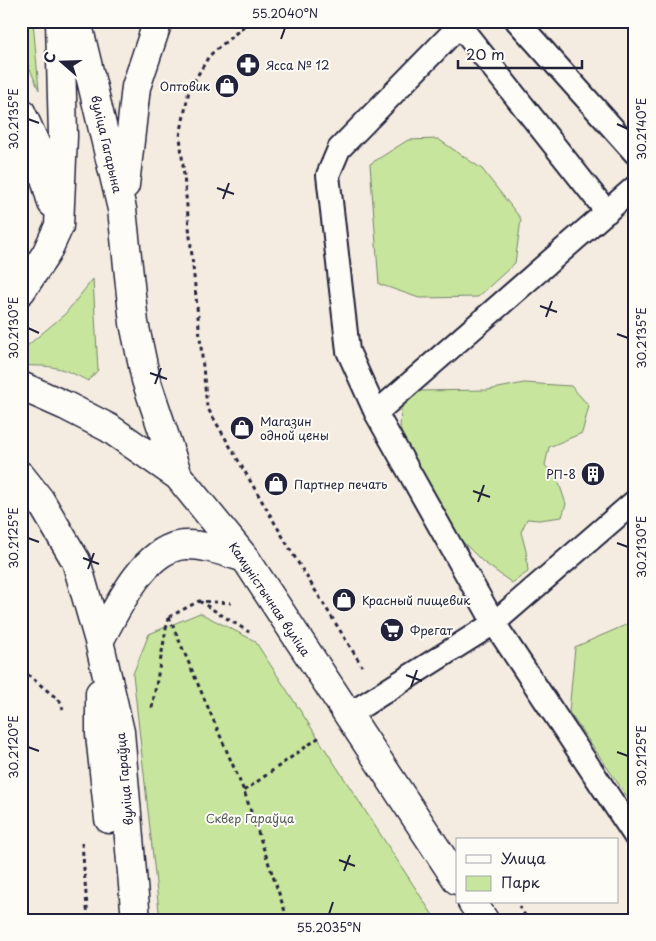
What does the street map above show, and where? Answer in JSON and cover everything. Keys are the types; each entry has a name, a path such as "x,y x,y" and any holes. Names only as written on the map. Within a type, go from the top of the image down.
{"main road":[{"path":"21,291 46,254 59,226 63,136 60,21"},
{"name":"вуліца Гагарына","path":"77,21 122,209"},
{"path":"122,209 136,87 158,21"},
{"path":"21,112 35,143 59,226"},
{"name":"Камуністычная вуліца","path":"122,209 134,323 146,380 178,476 245,558 456,878"},
{"path":"21,386 109,428 178,476"},
{"name":"вуліца Гараўца","path":"21,476 40,500 76,561 99,641 120,732 136,920"},
{"path":"99,641 134,580 156,557 178,546 207,547 245,558"},
{"name":"вуліца Гараўца","path":"99,641 100,734 120,920"},
{"path":"473,904 484,920"}],"lane":[{"path":"517,21 635,153"},
{"path":"607,212 460,23 339,149 328,175 348,351 376,413 494,623 635,836"},
{"path":"376,413 635,187"},
{"path":"348,715 494,623 635,501"}],"path":[{"path":"250,21 209,56 189,90 180,136 207,407 297,561 380,694"},
{"path":"168,617 199,601 233,603"},
{"path":"152,709 168,617"},
{"path":"168,617 244,791 288,920"},
{"path":"21,669 60,701 63,710"},
{"path":"244,791 325,733"},
{"path":"517,904 528,920"}],"green space":[{"path":"21,21 33,21 39,90 21,49"},
{"path":"438,139 482,169 521,219 515,263 478,297 419,298 379,284 370,164 408,140"},
{"path":"93,279 98,370 88,381 56,368 21,366 21,351 65,314"},
{"path":"524,383 571,386 589,406 582,433 549,447 545,465 559,483 566,504 562,517 539,520 527,519 521,532 526,551 528,572 512,583 482,561 450,529 406,450 400,428 401,407 416,391 488,390"},
{"name":"Сквер Гараўца","path":"200,613 255,641 436,920 160,920 133,674 149,634"},
{"path":"635,621 635,808 569,712 575,647"}],"place":[{"name":"Ясса № 12","path":"248,65"},
{"name":"Оптовик","path":"227,86"},
{"name":"Магазин одной цены","path":"242,428"},
{"name":"РП-8","path":"593,474"},
{"name":"Партнер печать","path":"276,484"},
{"name":"Красный пищевик","path":"344,600"},
{"name":"Фрегат","path":"392,630"}]}
